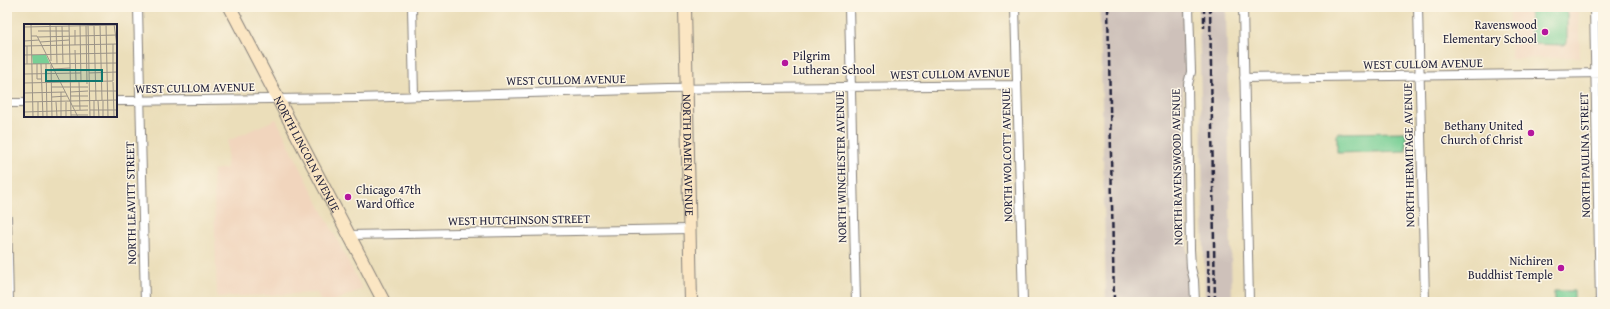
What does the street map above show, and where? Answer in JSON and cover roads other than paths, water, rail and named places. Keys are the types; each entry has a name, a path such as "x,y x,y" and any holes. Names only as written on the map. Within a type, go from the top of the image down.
{"main road":[{"name":"NORTH LINCOLN AVENUE","path":"230,7 384,302"},
{"name":"NORTH DAMEN AVENUE","path":"685,7 691,302"}],"street":[{"name":"NORTH LEAVITT STREET","path":"138,7 145,302"},
{"path":"412,7 414,96"},
{"name":"NORTH WINCHESTER AVENUE","path":"849,7 856,302"},
{"name":"NORTH WOLCOTT AVENUE","path":"1015,7 1023,302"},
{"name":"NORTH RAVENSWOOD AVENUE","path":"1189,7 1191,72 1188,84 1190,249 1195,302"},
{"path":"1243,7 1249,302"},
{"name":"NORTH HERMITAGE AVENUE","path":"1418,7 1424,302"},
{"name":"NORTH PAULINA STREET","path":"1594,7 1599,73 1600,302"},
{"name":"WEST CULLOM AVENUE","path":"1244,78 1599,73"},
{"name":"WEST CULLOM AVENUE","path":"117,101 414,96 686,89 1017,84"},
{"path":"7,103 24,103"},
{"path":"7,216 9,302"},
{"name":"WEST HUTCHINSON STREET","path":"349,235 689,229"}],"railway":[{"path":"1108,7 1114,302"},
{"path":"1204,7 1204,28"},
{"path":"1210,7 1215,302"},
{"path":"1208,250 1209,302"}],"place":[{"name":"Ravenswood Elementary School","path":"1545,32"},
{"name":"Pilgrim Lutheran School","path":"785,63"},
{"name":"Bethany United Church of Christ","path":"1531,133"},
{"name":"Chicago 47th Ward Office","path":"348,197"},
{"name":"Nichiren Buddhist Temple","path":"1561,268"}]}
